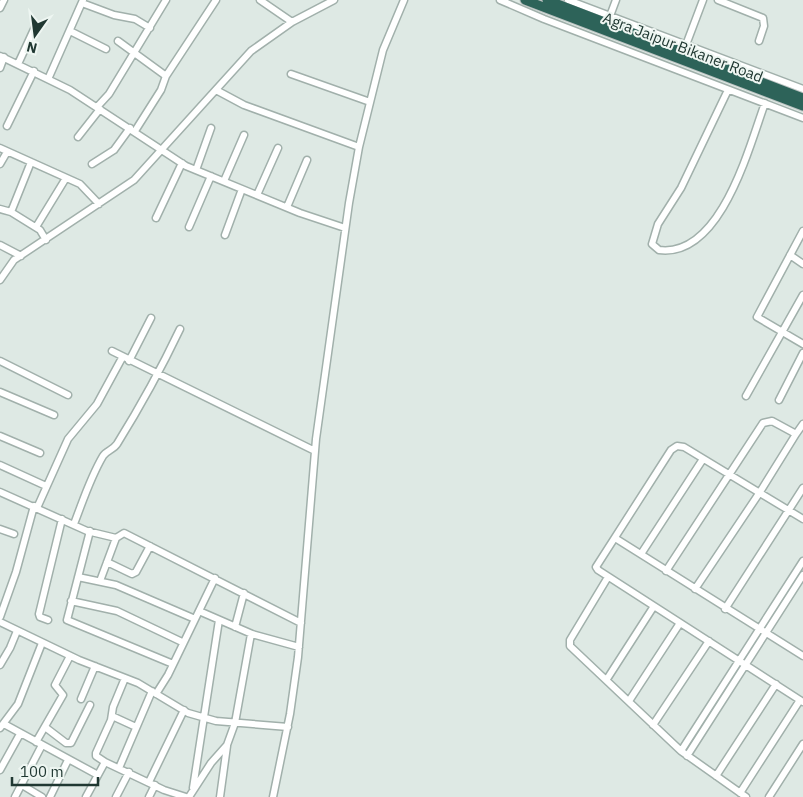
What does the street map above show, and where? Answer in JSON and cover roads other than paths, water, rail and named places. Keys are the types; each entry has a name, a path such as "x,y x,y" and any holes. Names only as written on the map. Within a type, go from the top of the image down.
{"highway":[{"name":"Agra Jaipur Bikaner Road","path":"526,0 803,106"},
{"name":"Agra Jaipur Bikaner Road","path":"547,0 564,2 803,98"}],"street":[{"path":"0,8 4,0"},
{"path":"78,137 109,94 166,0"},
{"path":"92,164 114,150 133,130 161,90 166,76 216,0"},
{"path":"260,0 292,22"},
{"path":"0,280 14,260 134,180 251,51 292,22 334,0"},
{"path":"273,797 288,727 299,647 315,451 345,228 359,147 370,102 387,37 404,0"},
{"path":"500,0 544,19 803,118"},
{"path":"610,16 616,0"},
{"path":"686,45 703,0"},
{"path":"718,0 763,18 764,26 759,41"},
{"path":"49,77 82,1 114,15 135,19 150,28"},
{"path":"564,2 610,16 803,89"},
{"path":"18,64 36,25"},
{"path":"70,31 106,48"},
{"path":"118,41 166,76"},
{"path":"0,68 2,57 49,77 182,163 288,208 345,228"},
{"path":"7,126 34,71"},
{"path":"291,74 370,102"},
{"path":"216,90 244,105 359,147"},
{"path":"728,90 681,188 654,233 652,244 659,250 675,250 686,246 698,237 719,213 732,190 764,103"},
{"path":"196,170 211,128"},
{"path":"224,181 244,134"},
{"path":"0,148 80,184 99,204"},
{"path":"257,195 278,148"},
{"path":"0,164 7,152"},
{"path":"288,208 307,160"},
{"path":"11,212 31,162"},
{"path":"156,218 182,163"},
{"path":"190,227 211,176"},
{"path":"36,227 66,178"},
{"path":"224,236 242,189"},
{"path":"0,209 11,212 36,227 46,240"},
{"path":"803,232 757,316 760,320 803,344"},
{"path":"0,245 21,256"},
{"path":"790,255 803,264"},
{"path":"746,396 803,294"},
{"path":"0,617 36,507 68,440 97,404 151,318"},
{"path":"74,524 89,484 104,454 116,446 158,375 180,329"},
{"path":"112,351 315,451"},
{"path":"779,400 803,353"},
{"path":"0,361 68,395"},
{"path":"0,392 54,415"},
{"path":"666,571 765,421 772,421 796,434"},
{"path":"695,589 803,424"},
{"path":"0,436 40,452"},
{"path":"608,577 569,644 653,726 684,753 743,795 801,701 608,577 596,567 675,447 684,446 803,519"},
{"path":"641,554 704,459"},
{"path":"0,465 46,486"},
{"path":"725,609 803,488"},
{"path":"0,492 90,531 116,538 124,534 301,622"},
{"path":"48,620 40,617 39,614 62,519"},
{"path":"0,528 14,534"},
{"path":"90,531 67,616 69,623 173,664"},
{"path":"100,581 116,538"},
{"path":"615,538 725,609 801,655 803,646"},
{"path":"107,562 132,574 136,572 150,546"},
{"path":"684,753 745,665 803,561"},
{"path":"684,753 738,661 762,632 803,574"},
{"path":"78,577 128,589 195,619"},
{"path":"118,768 136,727 154,692 173,664 182,642 215,578"},
{"path":"235,627 244,593"},
{"path":"71,601 118,611 182,642"},
{"path":"607,679 654,606"},
{"path":"199,611 251,634 299,647"},
{"path":"189,795 204,718 219,620"},
{"path":"0,622 70,656 125,678 154,692 184,710 204,718 235,723 288,727"},
{"path":"629,701 680,623"},
{"path":"0,665 17,631"},
{"path":"220,797 227,745 235,723 251,634"},
{"path":"653,726 709,641"},
{"path":"42,643 18,704 2,726 96,774"},
{"path":"15,797 22,785 45,727 63,695 55,685 70,656"},
{"path":"81,699 95,666"},
{"path":"125,678 96,756 152,784 189,795"},
{"path":"716,776 776,684"},
{"path":"45,727 66,743 71,743 90,705"},
{"path":"149,797 152,784 184,710"},
{"path":"112,716 136,727"},
{"path":"0,770 20,734"},
{"path":"769,797 803,744"},
{"path":"189,795 211,763 227,745"},
{"path":"50,797 68,760"},
{"path":"86,797 96,774 105,762"},
{"path":"116,797 129,772"},
{"path":"22,785 42,797"}]}
